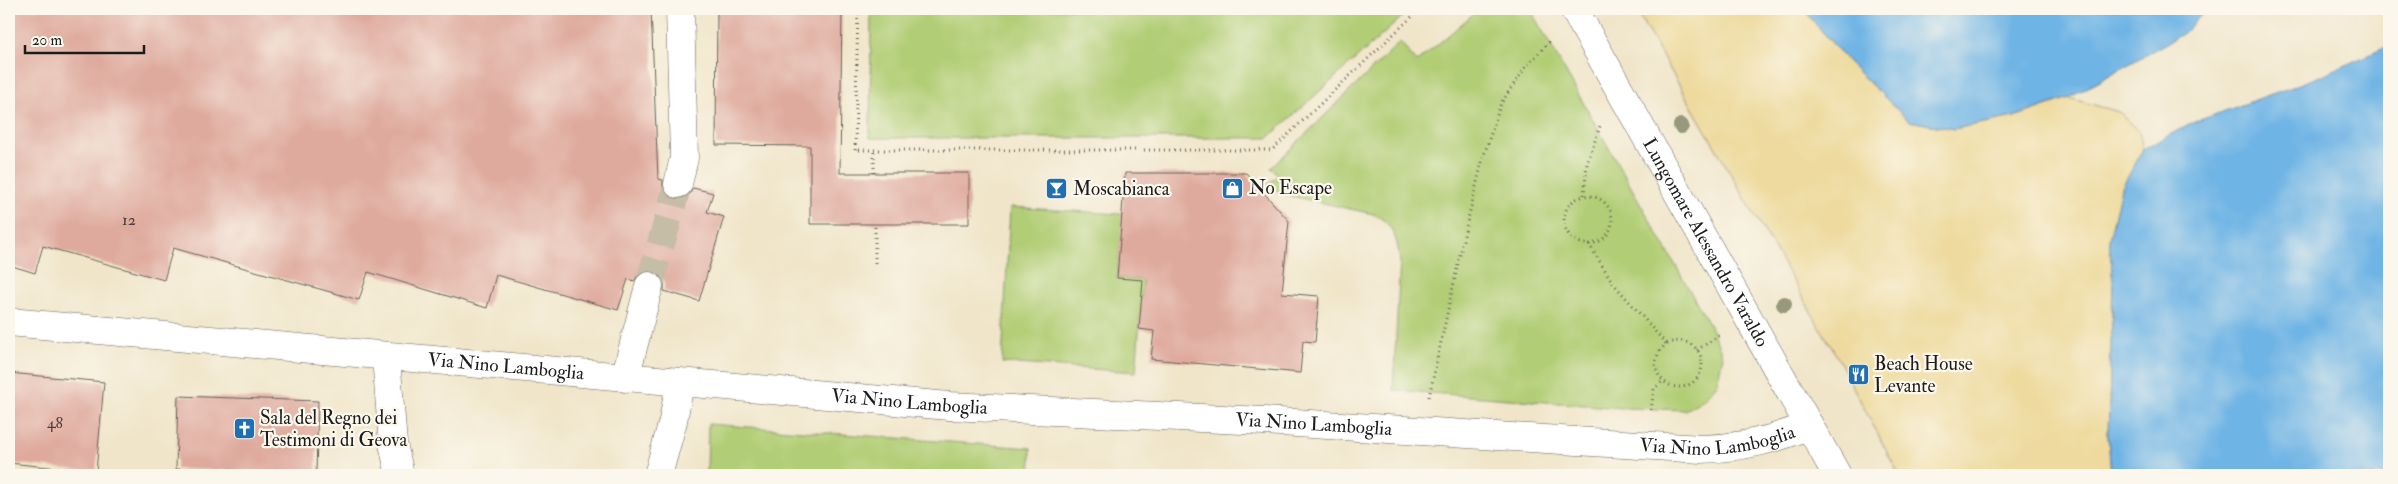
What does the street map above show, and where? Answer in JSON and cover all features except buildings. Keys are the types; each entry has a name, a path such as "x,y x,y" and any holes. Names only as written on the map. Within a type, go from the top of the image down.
{"street":[{"path":"678,184 684,158 680,9"},
{"name":"Lungomare Alessandro Varaldo","path":"1574,9 1837,475"},
{"path":"625,378 649,286"},
{"name":"Via Nino Lamboglia","path":"9,322 949,406 1256,421 1701,449 1759,444 1809,425"},
{"path":"386,357 393,444 400,475"},
{"path":"658,475 673,422 680,383"}],"path":[{"path":"858,9 855,150 1272,150 1420,9"},
{"path":"1424,432 1428,401 1466,227 1483,158 1501,103 1524,68 1558,34"},
{"path":"1584,195 1587,164 1601,122"},
{"path":"874,150 874,173"},
{"path":"1589,244 1604,238 1612,225 1612,217 1606,203 1600,198 1584,195 1570,203 1564,218 1565,226 1574,239 1589,244 1614,283 1667,345"},
{"path":"875,224 875,263"},
{"path":"1697,350 1723,332"},
{"path":"1680,341 1693,345 1697,350 1701,357 1701,372 1692,383 1677,387 1664,381 1659,375 1656,362 1662,349 1667,345 1680,341"},
{"path":"1650,416 1654,389 1664,381"}],"green space":[{"path":"871,9 1411,9 1268,138 870,138"},
{"path":"1479,9 1530,9 1710,326 1723,356 1717,384 1704,399 1685,410 1623,408 1393,390 1400,261 1396,239 1390,227 1386,222 1373,214 1282,194 1266,186 1279,175 1271,168 1400,42 1417,62"},
{"path":"1010,207 1135,215 1120,247 1117,278 1143,280 1136,372 1002,363"},
{"path":"708,424 1031,448 1031,475 707,475"}],"sand":[{"path":"1635,9 1803,9 1850,64 1909,121 1954,129 2014,117 2069,98 2119,112 2139,131 2143,150 2121,189 2109,239 2113,283 2108,436 2111,475 1899,475 1839,360"}],"water":[{"path":"1803,9 2207,9 2184,33 2069,98 2014,117 1954,129 1909,121 1850,64"},
{"path":"2389,46 2389,475 2111,475 2108,436 2113,283 2109,239 2121,189 2143,150 2189,124 2313,79"}],"tunnel":[{"path":"649,286 678,184"}],"place":[{"name":"No Escape","path":"1233,188"},
{"name":"Moscabianca","path":"1057,189"},
{"name":"Beach House Levante","path":"1858,375"},
{"name":"Sala del Regno dei Testimoni di Geova","path":"244,429"}]}
